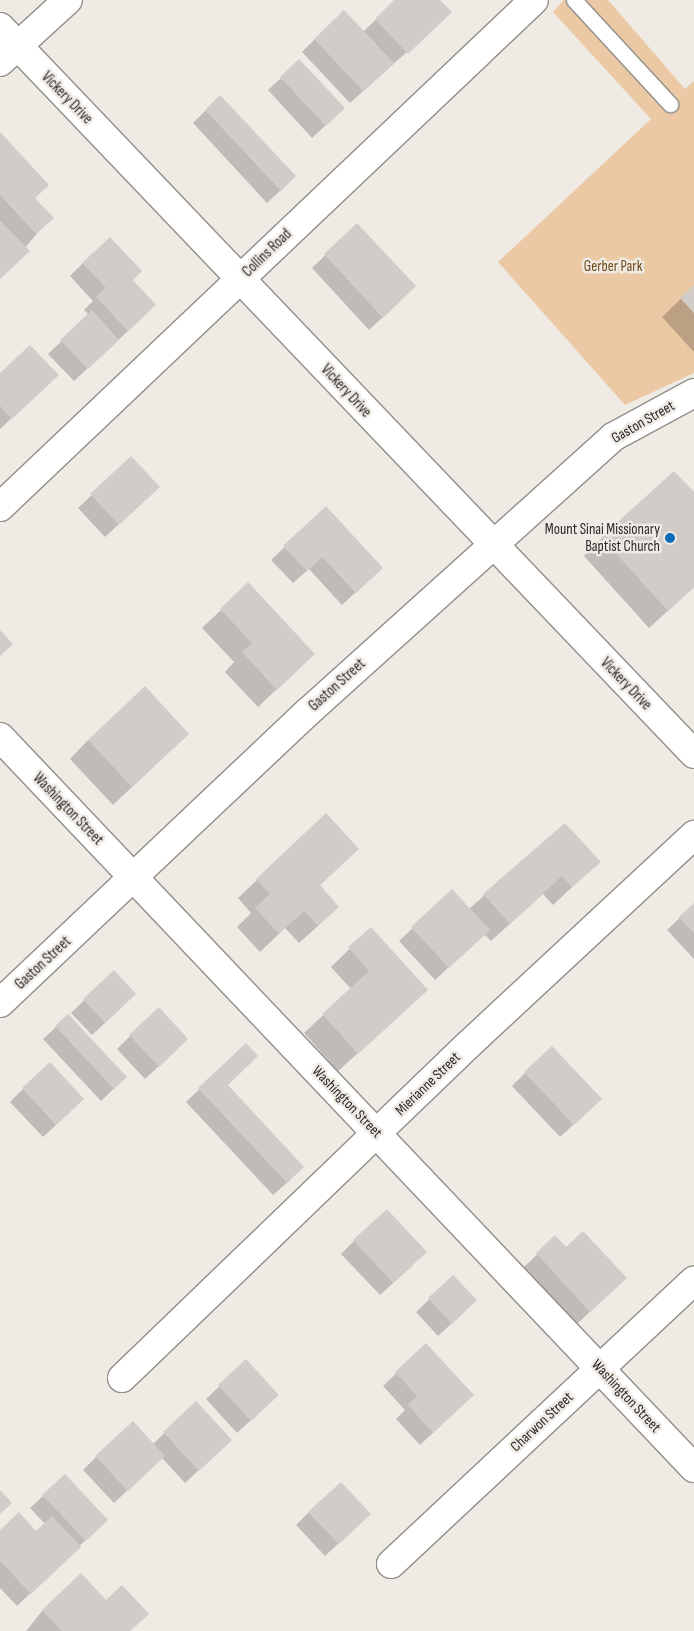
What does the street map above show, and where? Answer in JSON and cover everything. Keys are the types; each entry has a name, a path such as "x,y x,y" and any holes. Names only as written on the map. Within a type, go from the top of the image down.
{"street":[{"path":"6,45 68,0"},
{"name":"Collins Road","path":"0,506 534,0"},
{"name":"Vickery Drive","path":"6,45 240,279 492,545 694,754"},
{"name":"Gaston Street","path":"0,1003 309,711 613,437 694,393"},
{"name":"Washington Street","path":"0,737 694,1468"},
{"name":"Mierianne Street","path":"122,1378 694,835"},
{"name":"Charwon Street","path":"391,1564 694,1280"}],"lane":[{"path":"574,0 670,104"}],"green space":[{"name":"Gerber Park","path":"564,0 608,0 685,89 694,81 694,373 625,405 498,262 651,119 553,12"}],"building":[{"path":"394,0 440,0 452,12 408,54 375,19"},
{"path":"344,10 394,63 363,91 314,39"},
{"path":"299,59 345,108 326,126 280,77"},
{"path":"220,95 296,176 281,191 205,110"},
{"path":"0,132 49,185 35,198 54,218 36,234 0,195"},
{"path":"0,220 30,251 0,279"},
{"path":"357,223 416,286 383,318 324,254"},
{"path":"110,237 142,271 133,280 156,305 128,331 96,297 106,288 82,263"},
{"path":"694,285 694,313 680,298"},
{"path":"92,310 119,340 88,369 60,340"},
{"path":"30,345 59,375 12,419 0,406 0,373"},
{"path":"131,456 160,487 119,525 90,494"},
{"path":"674,471 694,492 694,587 668,611 601,537"},
{"path":"326,506 383,568 356,593 322,557 307,571 283,546"},
{"path":"248,582 315,654 277,690 242,652 252,643 220,609"},
{"path":"0,630 13,644 0,656"},
{"path":"145,686 189,734 132,787 88,740"},
{"path":"326,813 359,849 320,885 339,907 318,926 304,911 279,934 255,908 270,894 256,879"},
{"path":"565,823 601,862 572,887 562,876 510,924 483,894"},
{"path":"452,889 490,930 449,968 411,927"},
{"path":"694,903 694,933 679,917"},
{"path":"371,927 428,990 358,1054 322,1014 369,971 348,947"},
{"path":"114,970 136,994 105,1023 83,999"},
{"path":"159,1007 188,1039 159,1067 129,1035"},
{"path":"68,1014 127,1077 114,1089 55,1026"},
{"path":"246,1043 258,1056 228,1085 304,1167 287,1183 198,1088"},
{"path":"552,1046 602,1099 574,1125 524,1072"},
{"path":"50,1062 84,1099 56,1125 22,1088"},
{"path":"387,1209 427,1252 393,1283 353,1240"},
{"path":"583,1231 627,1278 590,1312 536,1253 555,1235 566,1247"},
{"path":"453,1275 477,1300 452,1324 428,1298"},
{"path":"426,1343 474,1395 433,1433 408,1405 417,1396 395,1372"},
{"path":"246,1359 279,1395 251,1421 218,1385"},
{"path":"196,1401 232,1440 199,1471 163,1432"},
{"path":"133,1421 165,1456 128,1491 95,1456"},
{"path":"65,1474 108,1520 86,1541 42,1495"},
{"path":"341,1482 371,1514 339,1544 308,1512"},
{"path":"0,1490 12,1503 0,1514"},
{"path":"19,1512 36,1531 52,1516 81,1547 31,1594 0,1561 0,1530"},
{"path":"81,1573 106,1600 122,1585 149,1614 130,1631 62,1631 42,1610"}],"place":[{"name":"Mount Sinai Missionary Baptist Church","path":"670,538"}]}
